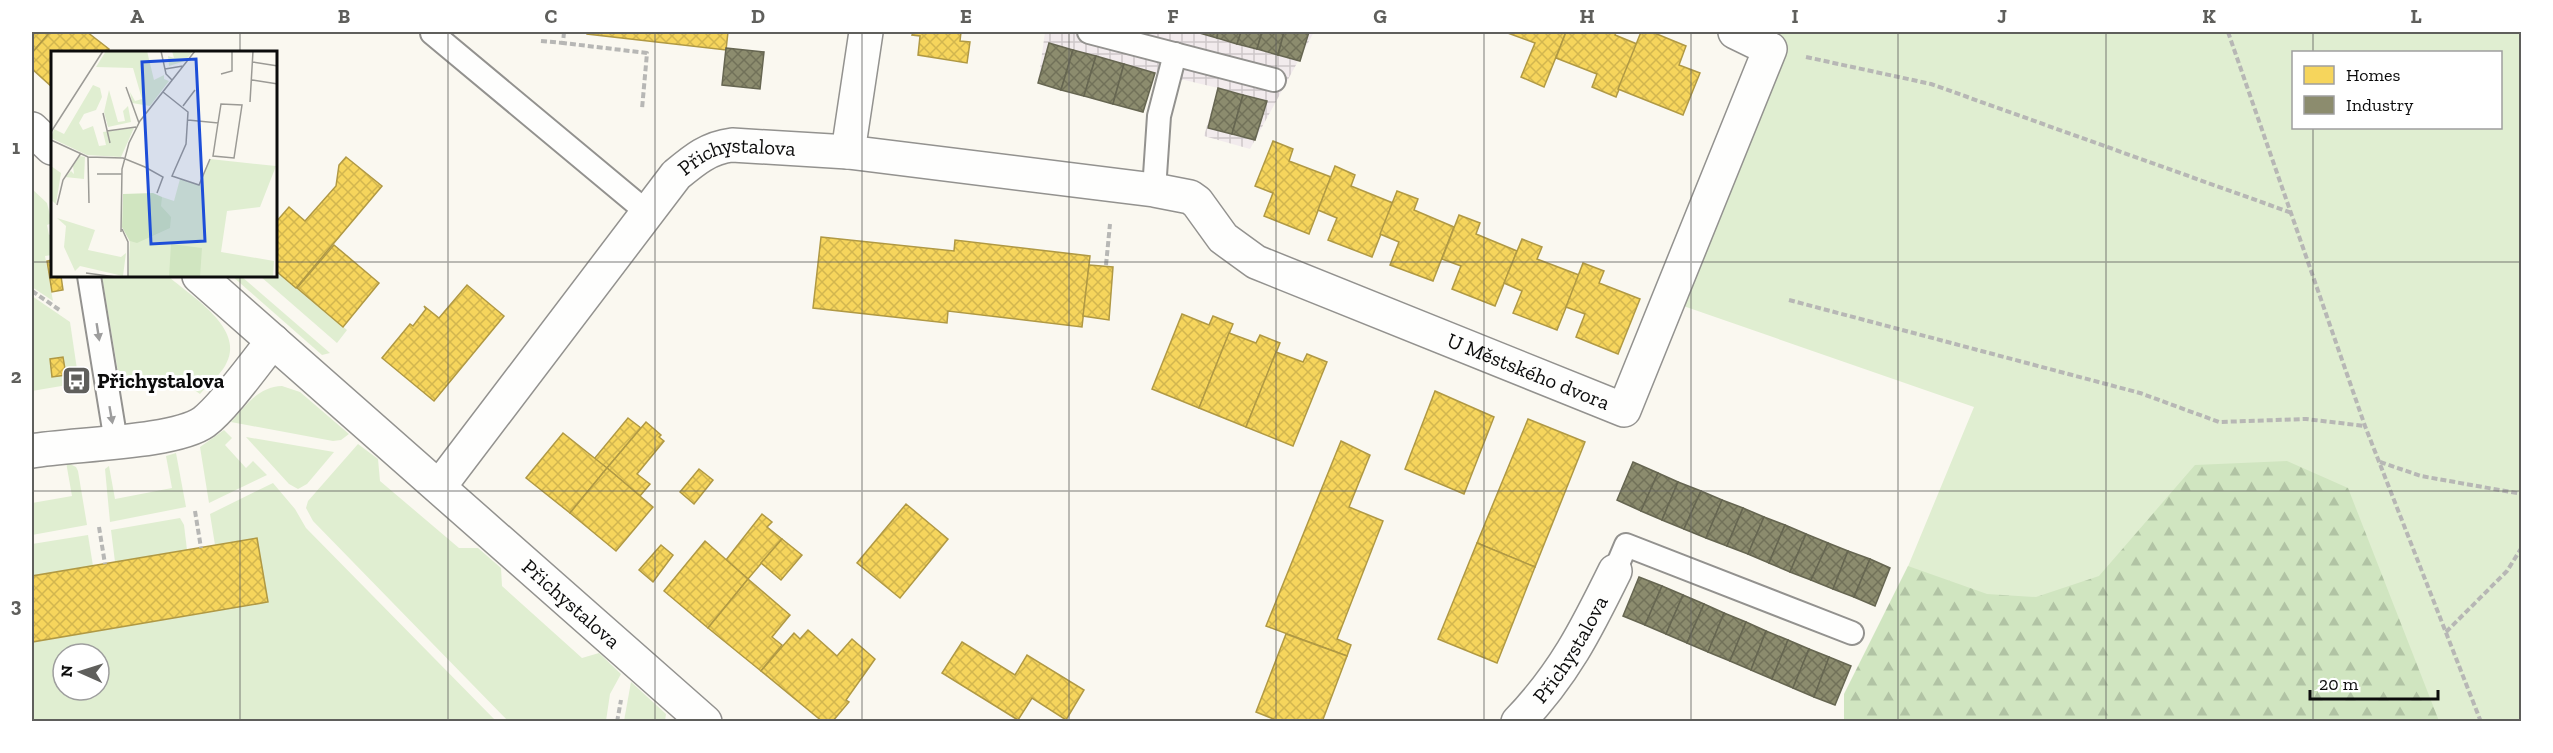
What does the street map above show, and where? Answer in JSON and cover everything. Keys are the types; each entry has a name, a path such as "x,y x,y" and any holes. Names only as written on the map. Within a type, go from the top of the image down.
{"street":[{"path":"848,152 866,32"},
{"path":"1735,32 1770,49"},
{"name":"U Městského dvora","path":"1190,197 1203,209 1223,238 1256,262 1624,410 1770,49"},
{"path":"32,129 51,147"},
{"name":"Přichystalova","path":"439,487 676,175 696,158 717,147 732,145 848,152 1154,190 1190,197"},
{"name":"Přichystalova","path":"201,278 705,722"},
{"path":"32,451 66,445 116,442 183,431 205,421 273,341"},
{"name":"Přichystalova","path":"1518,722 1553,683 1577,648 1615,571"}],"lane":[{"path":"1089,32 1274,80"},
{"path":"432,33 648,213"},
{"path":"1154,190 1159,116 1175,54"},
{"path":"89,278 116,442"},
{"path":"1615,571 1626,545 1852,633"}],"path":[{"path":"563,43 564,32"},
{"path":"2228,32 2365,426 2481,722"},
{"path":"541,41 647,53 642,109"},
{"path":"1770,49 1931,84 2292,213"},
{"path":"32,291 68,315"},
{"path":"1790,300 2140,393 2219,422 2306,419 2365,426"},
{"path":"2380,462 2421,476 2522,494"},
{"path":"195,511 201,548"},
{"path":"99,527 105,564"},
{"path":"2446,632 2507,571 2522,547"}],"shaded area":[{"path":"1045,32 1314,32 1250,149 1204,136 1218,88 1155,73 1143,112 1038,83"}],"green space":[{"path":"1735,32 2521,32 2521,721 1844,721 1974,407 1669,301 1770,49"},
{"path":"32,189 47,203 51,219 51,223 47,225 49,235 51,234 51,255 45,256 53,301 32,287"},
{"path":"278,273 347,330 337,343 262,278 278,278"},
{"path":"102,278 170,278 213,315 229,339 230,352 223,370 200,394 182,385 173,384 124,391 119,378"},
{"path":"234,278 243,278 330,353 322,355"},
{"path":"32,296 70,322 79,383 32,391"},
{"path":"282,386 300,392 349,434 341,440 333,441 231,422 259,393"},
{"path":"224,430 232,438 225,445 246,468 253,461 267,475 209,503 200,447"},
{"path":"246,437 334,452 307,484 298,489 289,484"},
{"path":"358,444 378,459 380,481 459,548 478,548 501,568 502,586 582,658 599,653 621,674 610,694 606,721 508,721 313,521 306,508 308,501"},
{"path":"176,453 186,507 110,522 105,469 109,466 115,499 172,488 166,456"},
{"path":"2287,461 2348,488 2439,721 1844,721 1844,694 1908,566 1987,594 2036,597 2099,576 2195,465"},
{"path":"66,462 76,467 78,471 87,525 32,535 32,503 72,496"},
{"path":"273,483 295,509 306,528 496,721 32,722 32,642 268,602 257,539 215,545 210,514"},
{"path":"180,518 184,525 187,550 115,562 111,530"},
{"path":"88,535 93,566 32,576 32,544"},
{"path":"631,682 666,714 665,721 624,721"}],"building: Homes":[{"path":"32,32 50,32 32,53"},
{"path":"50,32 87,32 109,49 107,51 51,51 51,86 32,69 32,53"},
{"path":"587,32 728,32 726,50 587,34"},
{"path":"913,32 961,32 960,41 970,42 967,63 918,55 920,36 912,35"},
{"path":"1505,32 1566,32 1544,87 1521,77 1535,43"},
{"path":"1566,32 1616,32 1615,35 1637,44 1616,97 1592,87 1597,74 1556,58"},
{"path":"1641,32 1652,32 1686,46 1679,65 1700,73 1683,115 1618,89"},
{"path":"1273,141 1293,149 1289,161 1331,177 1309,234 1264,216 1273,193 1255,186"},
{"path":"346,157 382,186 296,288 278,273 278,220 289,207 305,221 336,186 339,165"},
{"path":"1335,166 1355,175 1351,186 1393,203 1372,257 1328,240 1337,218 1318,210"},
{"path":"1397,191 1418,199 1414,210 1454,227 1433,281 1390,265 1399,242 1380,234"},
{"path":"1459,215 1480,223 1476,234 1517,251 1495,306 1452,289 1461,266 1442,259"},
{"path":"821,237 954,251 955,240 1090,256 1082,327 948,311 947,323 813,308"},
{"path":"1522,239 1542,247 1537,259 1579,275 1557,330 1513,313 1522,291 1504,283"},
{"path":"334,245 379,283 343,327 297,288"},
{"path":"51,260 51,278 61,278 63,290 52,292 47,261"},
{"path":"1583,263 1604,271 1599,283 1640,299 1618,354 1576,337 1585,314 1566,307"},
{"path":"1089,265 1113,267 1109,320 1083,316"},
{"path":"467,285 504,316 434,401 382,358 410,324 413,326 426,309 424,306 439,318"},
{"path":"1182,314 1209,325 1213,316 1233,324 1199,408 1152,389"},
{"path":"1229,333 1256,343 1260,335 1280,343 1246,427 1199,408"},
{"path":"1276,352 1303,362 1307,354 1327,362 1293,446 1246,427"},
{"path":"63,357 66,375 52,377 50,359"},
{"path":"1435,391 1494,417 1464,494 1405,469"},
{"path":"628,418 641,428 607,468 594,459"},
{"path":"1528,419 1585,442 1535,567 1477,543"},
{"path":"646,422 661,435 659,437 664,441 637,474 650,484 640,496 607,468"},
{"path":"563,433 607,468 570,513 526,478"},
{"path":"1341,441 1370,455 1349,507 1383,521 1337,639 1351,645 1347,656 1266,626"},
{"path":"607,468 653,507 616,551 570,513"},
{"path":"699,469 713,480 694,504 680,492"},
{"path":"906,504 948,539 900,598 857,563"},
{"path":"762,514 772,522 767,527 782,539 748,579 726,560"},
{"path":"257,538 268,602 32,642 32,576"},
{"path":"782,539 802,555 781,580 761,563"},
{"path":"705,541 748,579 708,628 664,591"},
{"path":"1477,543 1535,567 1497,663 1438,639"},
{"path":"661,545 673,555 653,582 639,570"},
{"path":"748,579 790,615 772,637 782,645 761,671 708,628"},
{"path":"808,630 837,656 852,639 875,659 846,700 849,702 832,722 823,722 761,671 794,633 800,639"},
{"path":"1286,634 1347,656 1322,722 1281,722 1256,712"},
{"path":"962,642 1015,675 1027,655 1084,690 1066,720 1032,698 1018,720 942,673"}],"building: Industry":[{"path":"1196,32 1218,32 1217,38"},
{"path":"1218,32 1241,32 1237,44 1217,38"},
{"path":"1241,32 1262,32 1257,49 1237,44"},
{"path":"1262,32 1284,32 1278,55 1257,49"},
{"path":"1284,32 1309,32 1300,61 1278,55"},
{"path":"1049,43 1073,50 1061,90 1038,83"},
{"path":"726,48 764,52 760,89 722,85"},
{"path":"1073,50 1096,56 1084,96 1061,90"},
{"path":"1096,56 1124,64 1113,104 1084,96"},
{"path":"1124,64 1155,73 1143,112 1113,104"},
{"path":"1218,88 1243,95 1232,134 1208,128"},
{"path":"1243,95 1267,101 1255,140 1232,134"},
{"path":"1633,462 1658,473 1641,511 1617,500"},
{"path":"1658,473 1678,482 1662,520 1641,511"},
{"path":"1678,482 1701,491 1684,529 1662,520"},
{"path":"1701,491 1722,500 1706,538 1684,529"},
{"path":"1722,500 1743,508 1727,546 1706,538"},
{"path":"1743,508 1764,517 1748,554 1727,546"},
{"path":"1764,517 1785,525 1769,563 1748,554"},
{"path":"1785,525 1806,534 1790,572 1769,563"},
{"path":"1806,534 1828,543 1811,580 1790,572"},
{"path":"1828,543 1848,551 1833,589 1811,580"},
{"path":"1848,551 1870,559 1854,597 1833,589"},
{"path":"1870,559 1890,568 1875,606 1854,597"},
{"path":"1639,577 1662,586 1645,625 1623,616"},
{"path":"1662,586 1683,595 1666,634 1645,625"},
{"path":"1683,595 1704,604 1687,643 1666,634"},
{"path":"1704,604 1724,613 1708,652 1687,643"},
{"path":"1724,613 1746,622 1730,661 1708,652"},
{"path":"1746,622 1766,631 1751,670 1730,661"},
{"path":"1766,631 1788,640 1772,679 1751,670"},
{"path":"1788,640 1809,649 1793,688 1772,679"},
{"path":"1809,649 1829,657 1814,697 1793,688"},
{"path":"1829,657 1851,666 1835,705 1814,697"}],"place":[{"name":"Přichystalova","path":"76,381"}]}
